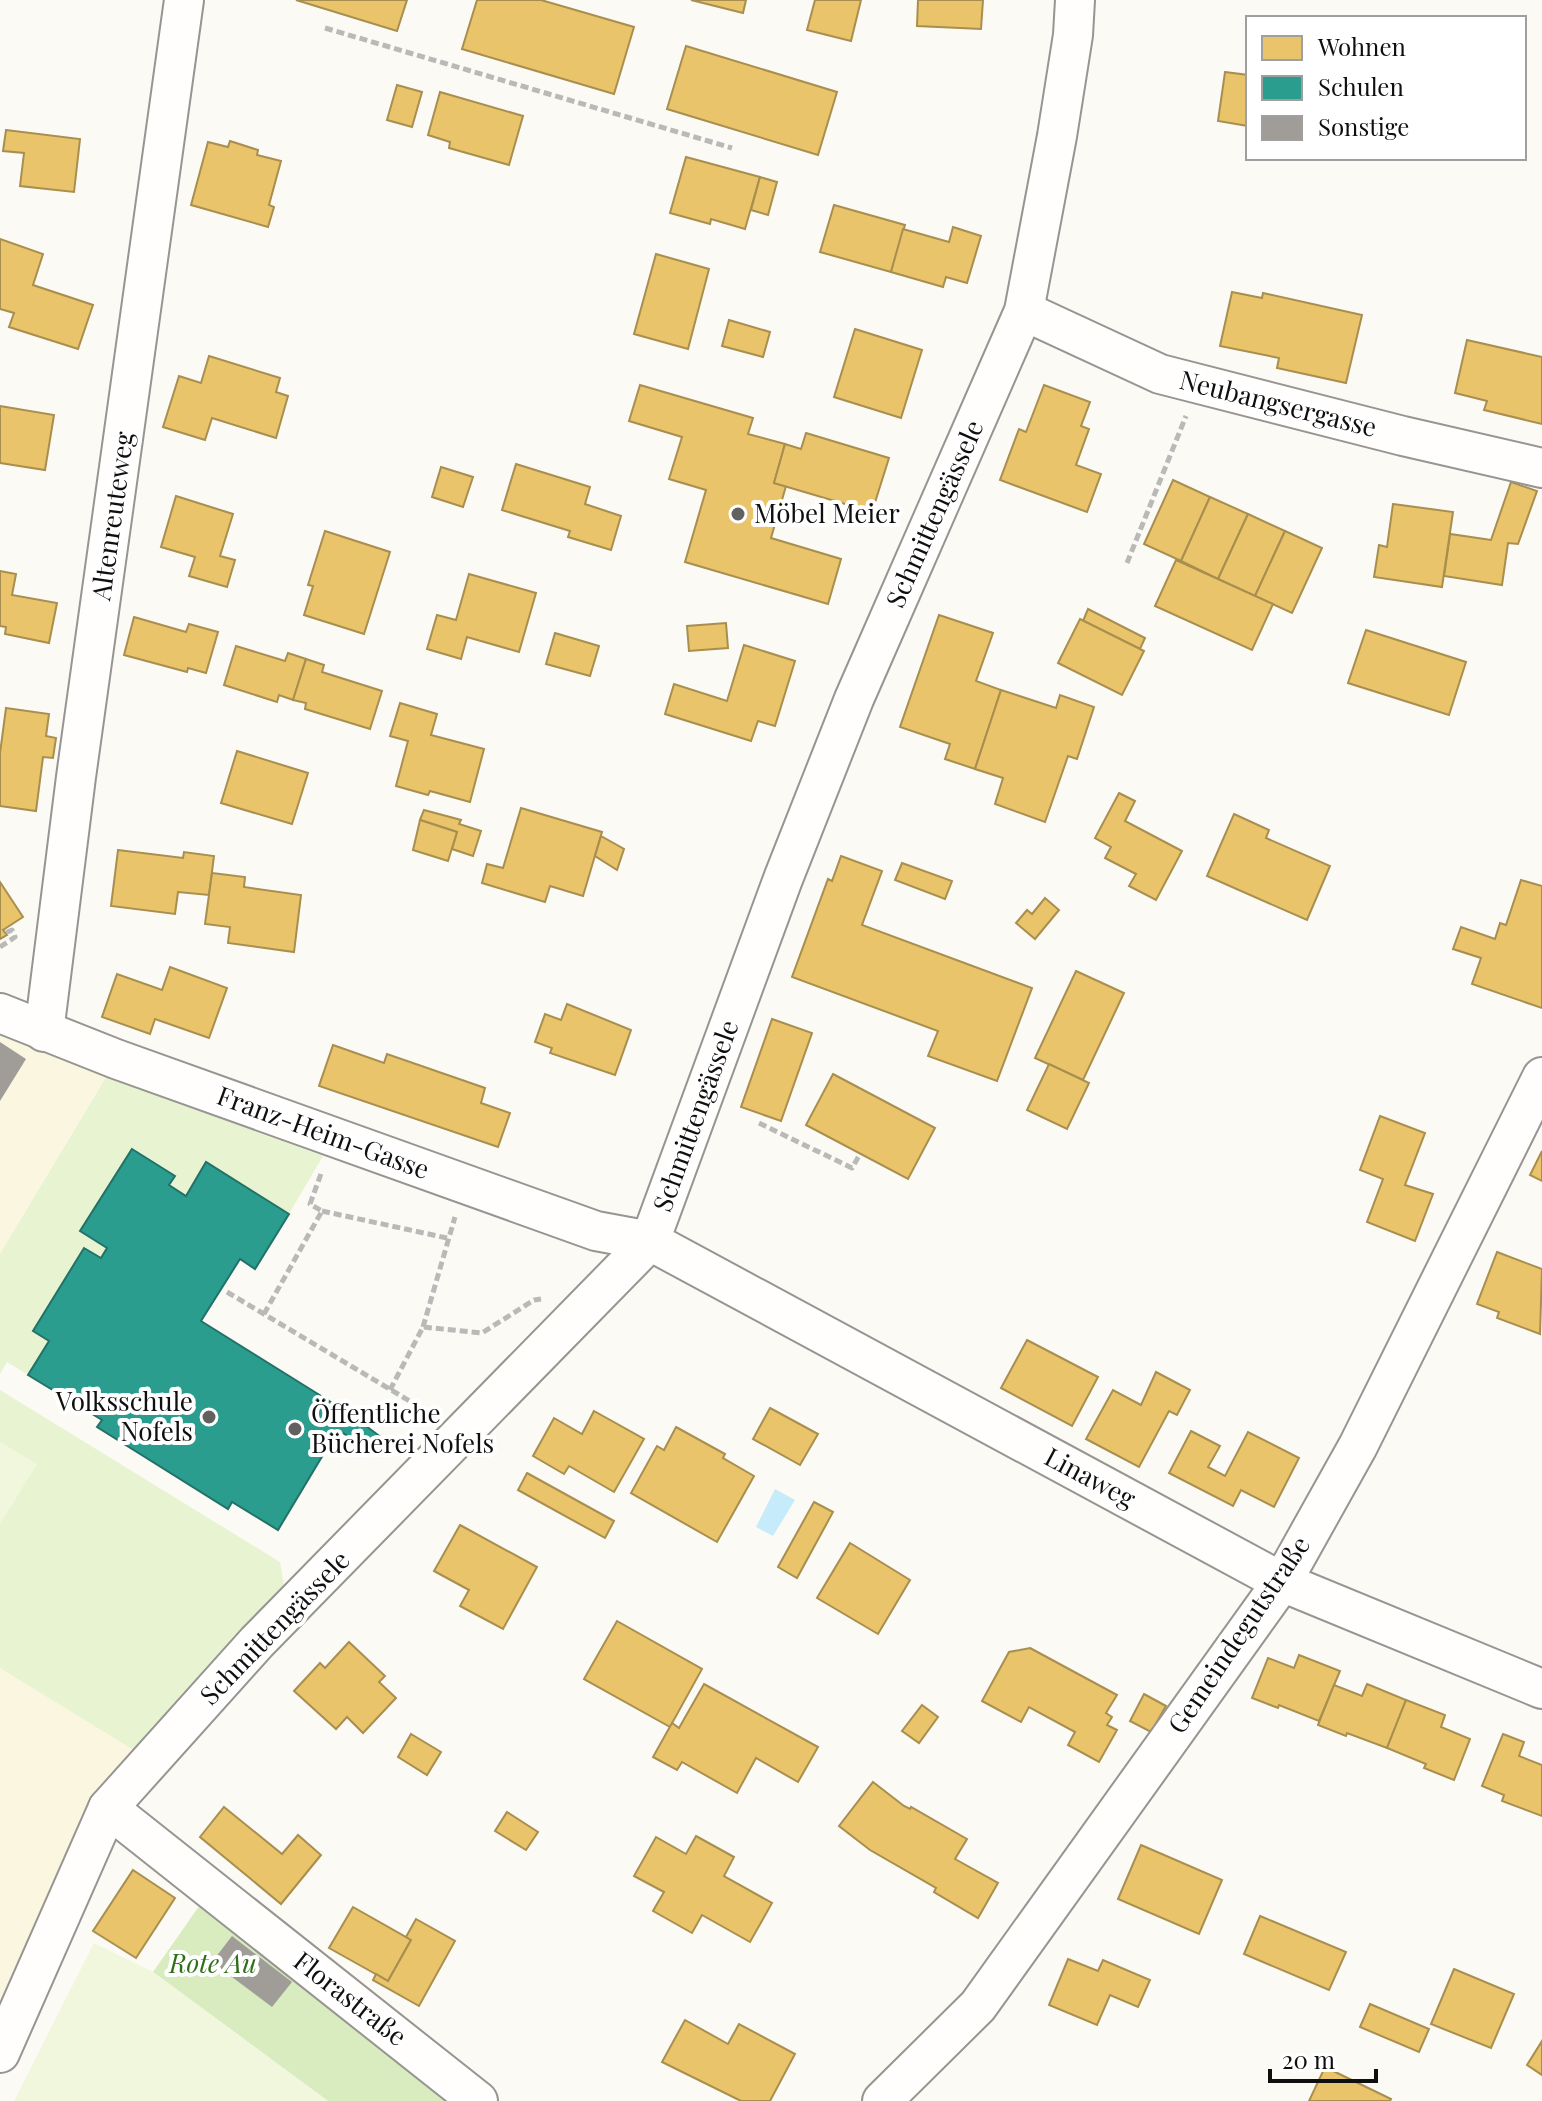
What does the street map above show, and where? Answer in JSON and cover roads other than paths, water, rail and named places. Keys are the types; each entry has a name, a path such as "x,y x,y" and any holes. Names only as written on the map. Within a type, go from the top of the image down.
{"street":[{"name":"Altenreuteweg","path":"44,1032 74,792 184,0"},
{"name":"Schmittengässele","path":"0,2053 108,1808 257,1642 650,1241 783,879 854,699 1024,311 1057,136 1073,35 1075,0"},
{"name":"Neubangsergasse","path":"1024,311 1160,374 1542,468"},
{"name":"Franz-Heim-Gasse","path":"0,1013 44,1032 596,1231 650,1241"},
{"name":"Gemeindegutstraße","path":"882,2101 978,2006 1282,1582 1358,1446 1542,1077"},
{"name":"Linaweg","path":"650,1241 1282,1582 1542,1689"},
{"name":"Florastraße","path":"108,1808 478,2101"}],"water":[{"path":"775,1489 795,1500 773,1536 756,1527"}],"place":[{"name":"Möbel Meier","path":"738,514"},
{"name":"Volksschule Nofels","path":"209,1417"},
{"name":"Öffentliche Bücherei Nofels","path":"295,1429"}],"park label":[{"name":"Rote Au","path":"213,1964"}]}
